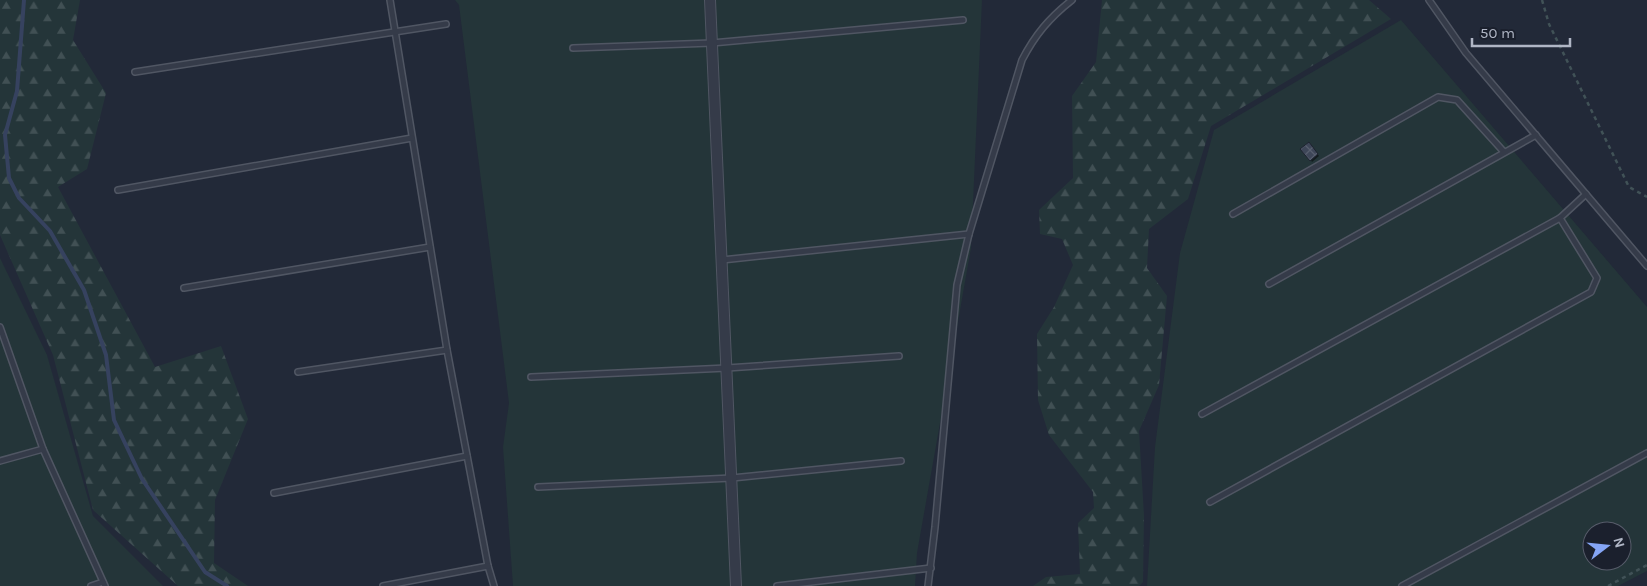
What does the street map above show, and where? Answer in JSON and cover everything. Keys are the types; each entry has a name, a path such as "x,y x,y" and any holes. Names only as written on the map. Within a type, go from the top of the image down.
{"street":[{"path":"710,0 736,586"}],"lane":[{"path":"390,0 447,350 488,566 494,586"},
{"path":"928,586 958,285 969,234 1022,60 1033,40 1051,19 1072,0"},
{"path":"1429,0 1466,53 1647,266"},
{"path":"573,48 712,43 963,20"},
{"path":"135,72 446,24"},
{"path":"1233,214 1438,97 1456,100 1504,152"},
{"path":"1269,284 1536,135"},
{"path":"118,190 412,138"},
{"path":"1202,414 1560,218 1586,194"},
{"path":"1210,502 1591,292 1597,278 1560,218"},
{"path":"722,260 969,234"},
{"path":"184,288 430,247"},
{"path":"0,327 43,449 104,584 91,586"},
{"path":"298,372 447,350"},
{"path":"531,377 727,368 899,356"},
{"path":"0,462 43,449"},
{"path":"1402,586 1647,453"},
{"path":"274,492 467,456"},
{"path":"538,487 732,478 901,461"},
{"path":"383,586 488,566"},
{"path":"777,586 930,568"}],"path":[{"path":"1542,0 1549,24 1628,187 1647,197"},
{"path":"1608,586 1647,564"}],"green space":[{"path":"0,0 80,0 73,40 106,93 87,169 58,187 155,367 221,346 248,419 215,500 214,563 248,586 178,586 93,510 53,355 0,235"},
{"path":"455,0 982,0 971,248 917,553 915,586 513,586 503,447 509,403 459,5"},
{"path":"1102,0 1369,0 1391,19 1211,126 1188,199 1149,229 1147,268 1167,296 1159,385 1139,431 1144,516 1143,582 1139,586 1033,586 1046,577 1080,574 1078,523 1094,508 1093,492 1049,435 1038,400 1037,334 1054,307 1073,265 1062,239 1040,234 1039,210 1073,178 1072,96 1096,62"},
{"path":"1401,20 1647,307 1647,571 1618,586 1147,586 1155,447 1180,253 1214,130"},
{"path":"0,258 47,355 93,516 163,586 0,586"}],"building":[{"path":"1309,142 1318,154 1310,161 1300,149"}],"waterway":[{"path":"24,0 17,91 5,135 9,178 19,198 50,231 84,290 106,355 114,420 142,479 205,572 227,586"}]}
